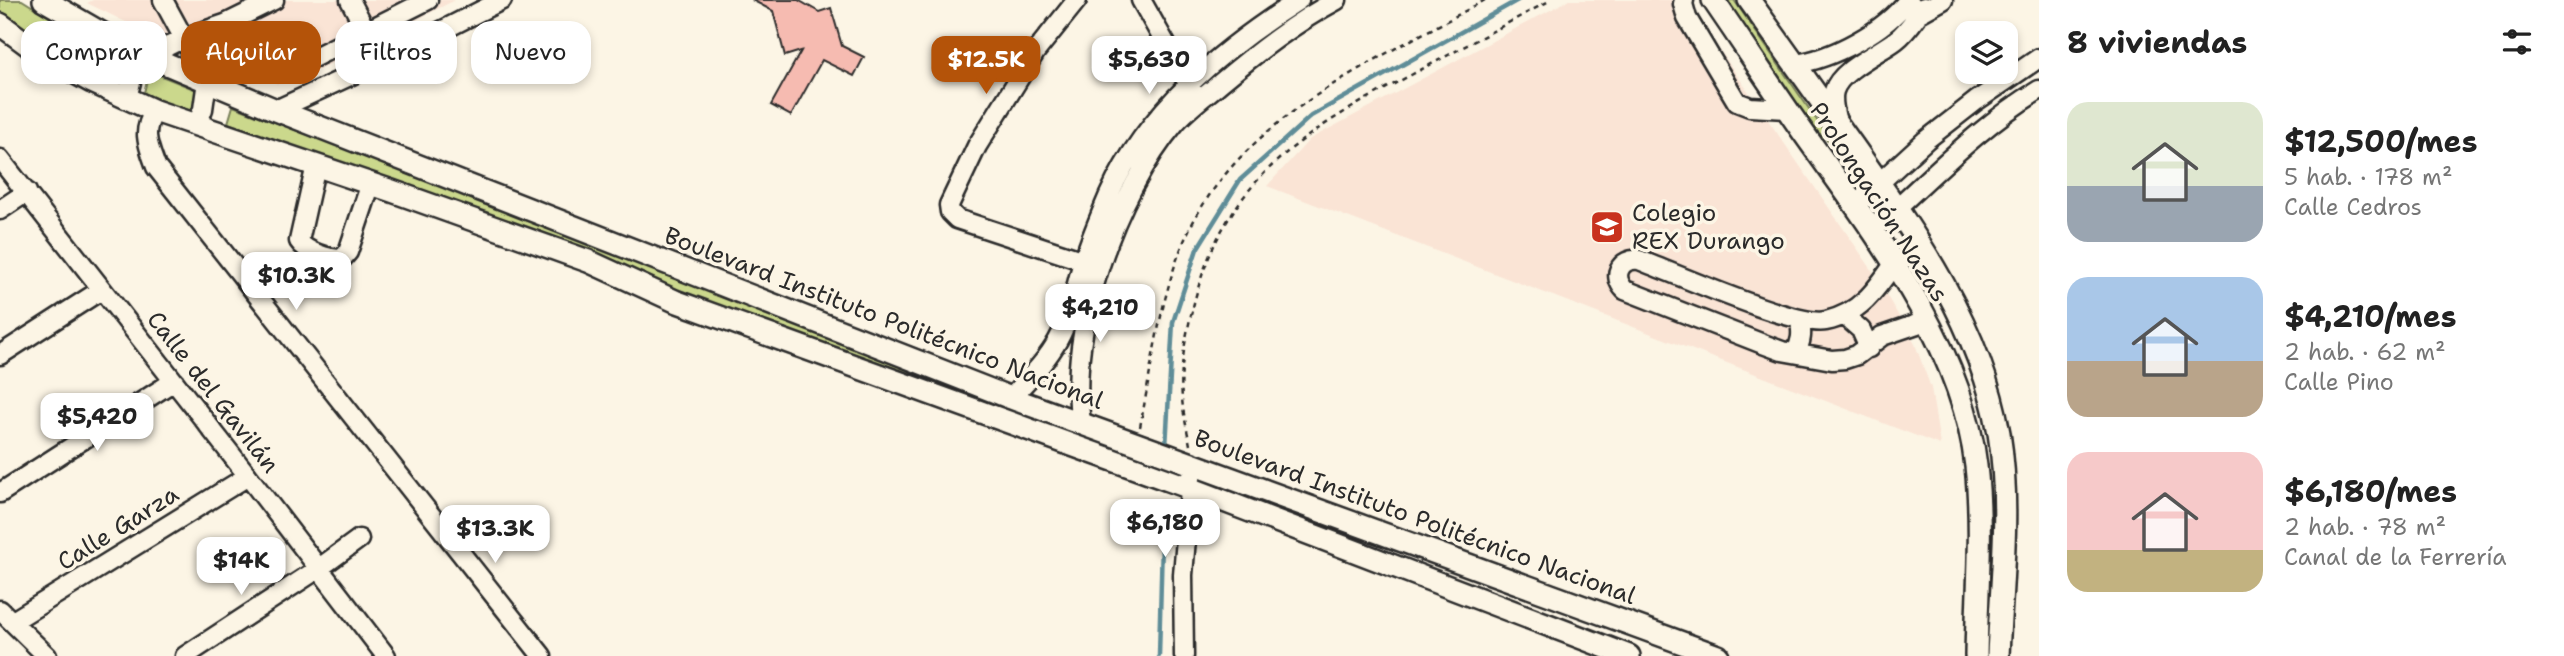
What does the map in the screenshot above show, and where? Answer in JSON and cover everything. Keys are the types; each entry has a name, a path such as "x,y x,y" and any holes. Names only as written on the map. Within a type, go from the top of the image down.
{"main road":[{"name":"Boulevard Instituto Politécnico Nacional","path":"44,0 80,21"},
{"name":"Prolongación Nazas","path":"1713,0 1894,264 1926,321 1953,380 1976,465 1976,656"},
{"name":"Prolongación Nazas","path":"1749,0 1918,239 1955,303 1985,376 1993,405 2003,470 2004,513 1998,656"},
{"name":"Boulevard Instituto Politécnico Nacional","path":"0,24 21,40"},
{"name":"Boulevard Instituto Politécnico Nacional","path":"96,84 155,111 588,261 675,301 1190,488 1629,656"},
{"name":"Boulevard Instituto Politécnico Nacional","path":"214,84 1012,398 1718,656"},
{"path":"999,417 1012,398"}],"street":[{"path":"163,0 181,33"},
{"path":"231,21 274,0"},
{"path":"350,0 361,21"},
{"path":"388,21 428,0"},
{"path":"457,23 502,0"},
{"path":"1077,0 1036,51 977,146 949,205 950,212 957,219 1092,263"},
{"path":"1141,0 1198,102"},
{"path":"1081,422 1078,402 1077,319 1110,193 1144,134 1168,104 1238,41 1299,0"},
{"path":"1092,263 1140,174 1177,121 1262,48 1337,0"},
{"path":"1684,0 1687,18 1737,102 1750,107 1787,109"},
{"path":"1795,64 1830,55 1871,32 1897,13 1923,3 1943,0"},
{"path":"1836,123 1834,90 1839,83 1902,34 1923,3"},
{"path":"1871,32 1882,48"},
{"path":"1855,205 1926,140 1976,101 2039,58"},
{"path":"276,110 335,83"},
{"path":"127,98 130,84"},
{"path":"197,125 204,109 207,84"},
{"path":"1872,230 1981,131 2039,90"},
{"path":"155,111 147,123 146,140 156,167 542,656"},
{"name":"Calle del Gavilán","path":"0,159 386,656"},
{"path":"316,165 299,241 302,246 332,258 342,258 348,252 371,184"},
{"path":"0,210 27,192"},
{"path":"1894,264 1866,302 1844,315 1823,322 1800,320 1639,260 1628,261 1618,271 1618,280 1625,289 1763,344 1795,354 1832,360 1857,355 1882,335 1926,321"},
{"path":"0,355 101,290"},
{"path":"1844,315 1861,330 1869,348"},
{"path":"1012,398 1077,319"},
{"path":"1795,354 1802,333 1800,320"},
{"path":"1049,354 1079,366"},
{"path":"0,493 174,381"},
{"path":"1184,656 1183,575 1193,464"},
{"name":"Calle Garza","path":"6,616 248,476"},
{"path":"185,656 359,539"},
{"path":"6,616 47,656"}],"path":[{"path":"1137,443 1161,311 1172,273 1198,215 1220,183 1244,153 1285,117 1323,90 1485,0"},
{"path":"1193,464 1181,397 1183,357 1190,318 1202,271 1221,231 1243,196 1268,168 1326,122 1551,0"}],"shaded area":[{"path":"93,0 455,0 414,21 335,21 335,62 321,69 321,21 181,21 181,46 167,40 167,21 124,21 87,3"},
{"name":"Colegio REX Durango","path":"1569,0 1685,0 1870,267 1915,344 1931,388 1940,445 1267,186 1310,139"}],"green space":[{"path":"0,0 22,0 55,21 21,21 21,36 0,16"},
{"path":"1724,0 1734,0 1834,145 1813,128"},
{"path":"167,78 199,91 197,116 144,93 146,84 167,84"},
{"path":"233,106 976,392 972,404 228,123"}],"building":[{"path":"752,0 798,0 819,12 831,8 842,46 864,57 854,76 822,60 791,116 771,105 801,51 785,56 773,11"}],"waterway":[{"path":"1166,447 1173,322 1197,249 1240,180 1311,116 1518,0"},
{"path":"1159,656 1163,503"}],"place":[{"name":"Colegio REX Durango","path":"1607,227"}]}
